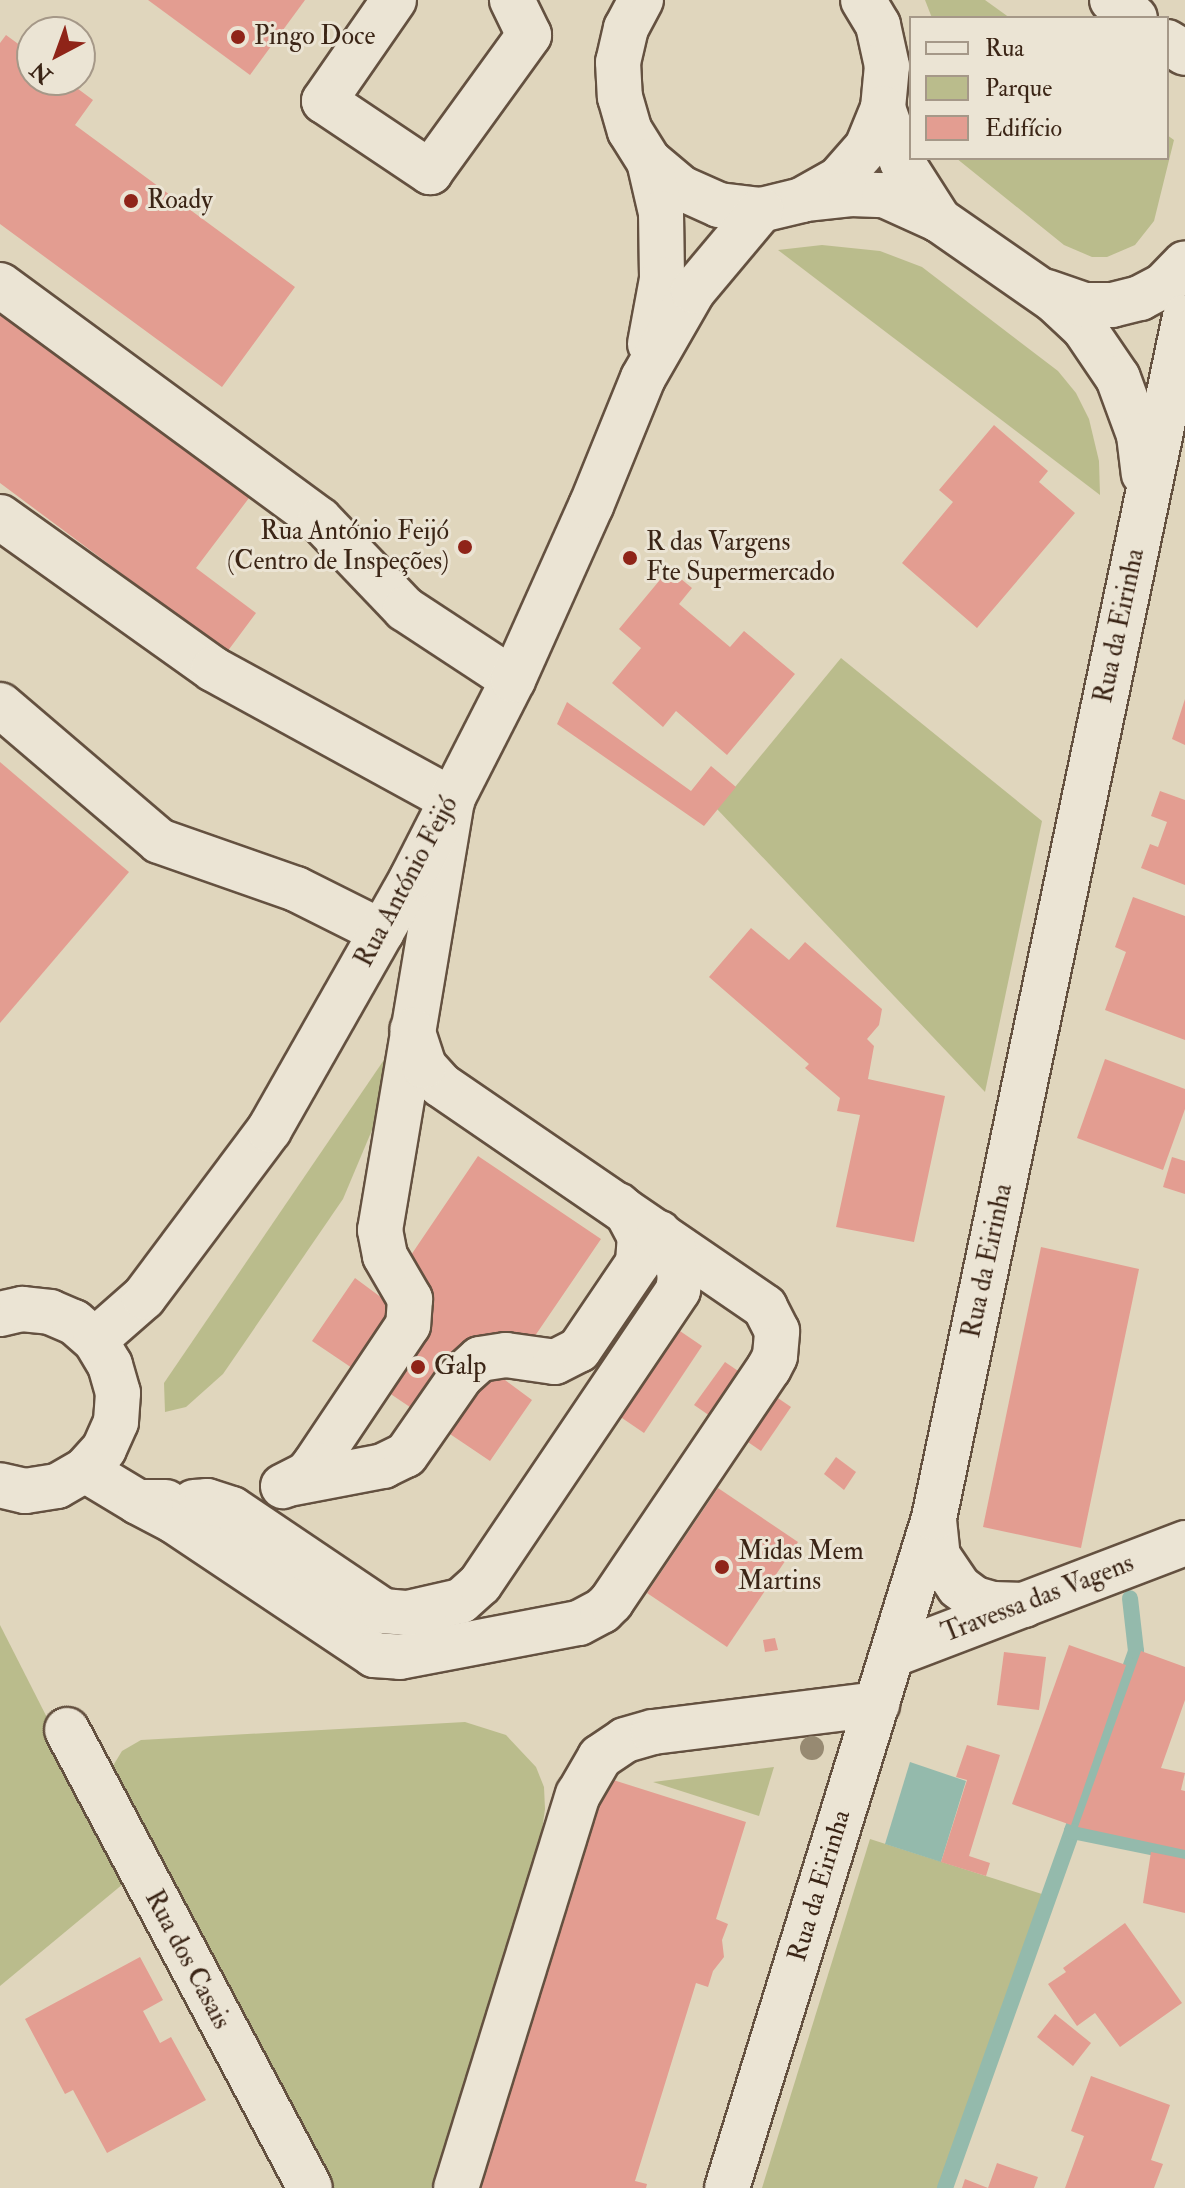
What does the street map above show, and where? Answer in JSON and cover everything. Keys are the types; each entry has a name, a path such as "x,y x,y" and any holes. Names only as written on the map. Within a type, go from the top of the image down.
{"street":[{"path":"394,0 324,101 430,172 529,35 512,0"},
{"path":"802,200 839,179 867,147 883,108 887,66 878,25 863,0"},
{"path":"1112,0 1132,16"},
{"path":"628,9 618,62 620,97 630,131 649,161 681,188 719,205 761,210 802,200 851,194 884,195 939,220 1054,300 1084,328 1108,360 1127,396 1139,435 1144,475 1139,536"},
{"path":"883,108 902,162 939,220"},
{"name":"Rua António Feijó","path":"643,378 662,279 661,213 649,161"},
{"name":"Rua António Feijó","path":"95,1340 144,1297 269,1130 382,932 513,680 586,520 643,378 693,291 761,210"},
{"path":"1030,284 1084,305 1112,305 1140,298 1164,285 1185,263"},
{"path":"0,285 320,520 405,609 513,680"},
{"name":"Rua da Eirinha","path":"727,2188 934,1518 1185,317"},
{"path":"0,517 213,669 452,800 380,1230 385,1256 410,1299 408,1325 315,1464 307,1474 283,1486"},
{"path":"0,705 159,841 296,889 382,932"},
{"path":"85,1470 174,1521 374,1655 400,1657 591,1619 611,1602 761,1380 775,1356 777,1331 765,1307 441,1085 424,1066 412,1030"},
{"path":"194,1502 383,1466 406,1455 461,1376 480,1359 506,1355 555,1362 579,1350 638,1263 640,1237 628,1214 618,1205"},
{"path":"138,1502 207,1501 232,1509 383,1611 408,1613 461,1601 480,1584 678,1290 680,1277 675,1252 658,1233"},
{"path":"0,1314 22,1309 50,1312 74,1322 95,1340 110,1365 118,1393 116,1422 104,1449 85,1470 57,1486 25,1491 0,1485"},
{"path":"934,1518 938,1556 959,1587 975,1599 993,1604 1024,1605"},
{"name":"Travessa das Vagens","path":"892,1655 1185,1543"},
{"path":"456,2188 578,1795 600,1757 625,1740 653,1732 877,1704"},
{"name":"Rua dos Casais","path":"67,1730 310,2188"}],"green space":[{"path":"925,0 985,0 1007,16 931,16"},
{"path":"1169,136 1174,140 1154,221 1135,245 1107,257 1092,257 1064,245 958,160 1169,160"},
{"path":"822,245 880,251 922,267 1058,371 1076,393 1089,419 1099,461 1100,495 778,250"},
{"path":"841,658 1042,821 985,1092 717,809"},
{"path":"390,1051 375,1123 343,1199 223,1374 186,1407 165,1412 164,1383"},
{"path":"0,1625 129,1879 0,1986"},
{"path":"465,1722 506,1735 536,1767 544,1787 542,1830 431,2188 324,2188 111,1769 122,1751 141,1740"},
{"path":"774,1767 759,1816 653,1782"},
{"path":"870,1839 1045,1895 941,2188 762,2188"}],"shaded area":[{"path":"910,1762 966,1781 941,1862 885,1844"}],"building":[{"name":"Pingo Doce","path":"148,0 305,0 250,75"},
{"path":"6,35 16,42 16,96 88,96 93,100 75,125 295,287 222,387 0,224 0,43"},
{"path":"0,305 252,494 196,568 256,613 227,652 0,483"},
{"path":"994,425 1048,471 1039,482 1075,513 977,628 902,563 953,502 939,490"},
{"path":"669,569 692,588 679,604 730,647 744,631 795,674 727,755 676,711 663,727 612,683 641,648 619,629"},
{"path":"1185,699 1185,745 1172,739"},
{"path":"567,702 691,791 711,766 736,787 704,826 557,724"},
{"path":"0,762 129,872 0,1023"},
{"path":"1160,791 1185,800 1185,885 1141,868 1150,844 1158,847 1167,822 1151,816"},
{"path":"1133,897 1185,916 1185,1040 1105,1010 1126,952 1115,947"},
{"path":"751,928 789,960 805,942 882,1009 879,1025 867,1039 874,1046 868,1079 945,1096 914,1242 836,1227 860,1115 837,1111 840,1098 805,1068 809,1064 709,977"},
{"path":"1105,1059 1185,1089 1185,1109 1163,1170 1077,1138"},
{"path":"478,1156 601,1239 505,1380 532,1400 490,1461 312,1341 355,1278 382,1298"},
{"path":"1172,1157 1185,1161 1185,1194 1163,1187"},
{"path":"1041,1247 1139,1269 1081,1548 983,1527"},
{"path":"652,1312 702,1346 644,1433 594,1399"},
{"path":"725,1362 791,1407 761,1451 694,1405"},
{"path":"836,1457 856,1472 844,1490 824,1474"},
{"name":"Midas Mem Martins","path":"718,1488 798,1542 727,1647 647,1593"},
{"path":"775,1638 778,1650 765,1652 763,1640"},
{"path":"1069,1645 1126,1665 1071,1825 1012,1804"},
{"path":"1141,1651 1185,1667 1185,1700 1161,1768 1185,1773 1181,1790 1185,1791 1185,1850 1078,1827"},
{"path":"1004,1652 1046,1657 1039,1710 997,1705"},
{"path":"967,1745 1000,1755 969,1856 990,1863 986,1876 941,1862 967,1780 956,1777"},
{"path":"607,1778 746,1822 716,1919 728,1924 722,1940 724,1957 713,1971 708,1987 696,1983 635,2181 647,2184 646,2188 480,2188"},
{"path":"1151,1852 1185,1859 1185,1913 1143,1903"},
{"path":"1125,1923 1182,2003 1120,2047 1095,2013 1077,2026 1048,1984 1066,1972 1063,1968"},
{"path":"140,1957 163,2000 143,2011 160,2043 171,2037 206,2100 107,2153 73,2090 65,2094 25,2019"},
{"path":"1055,2014 1091,2043 1073,2066 1037,2037"},
{"path":"1091,2076 1170,2105 1151,2160 1163,2164 1154,2188 1065,2188 1084,2136 1071,2131"},
{"path":"997,2163 1038,2177 1034,2188 988,2188"},
{"path":"965,2179 988,2188 962,2188"}],"waterway":[{"path":"1072,1831 1136,1651 1130,1598"},
{"path":"945,2188 1072,1831 1185,1854"}],"place":[{"name":"Pingo Doce","path":"238,37"},
{"name":"Roady","path":"131,201"},
{"name":"Rua António Feijó (Centro de Inspeções)","path":"465,547"},
{"name":"R das Vargens Fte Supermercado","path":"630,558"},
{"name":"Galp","path":"418,1367"},
{"name":"Midas Mem Martins","path":"722,1567"}]}
